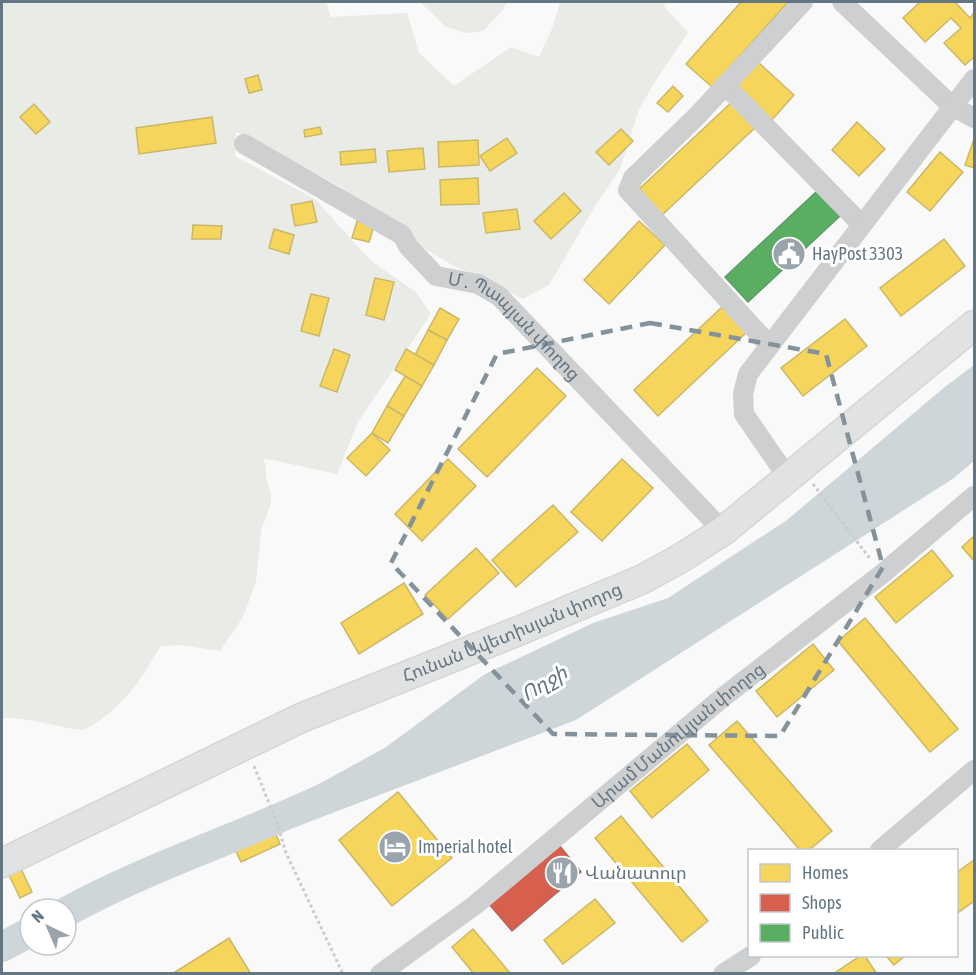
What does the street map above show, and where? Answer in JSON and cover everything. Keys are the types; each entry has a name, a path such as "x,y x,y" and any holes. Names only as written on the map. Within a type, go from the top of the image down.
{"highway":[{"name":"Հունան Ավետիսյան փողոց","path":"2,863 301,718 643,579 681,558 798,478 975,325"}],"street":[{"path":"769,345 628,190 633,178 696,117 803,2"},
{"path":"842,2 952,106 975,118"},
{"path":"798,478 744,414 743,394 748,374 861,224 975,79"},
{"path":"725,85 861,224"},
{"name":"Մ․ Պապյան փողոց","path":"244,144 402,235 408,246 436,276 478,284 499,296 723,531"},
{"name":"Արամ Մանուկյան փողոց","path":"381,974 475,905 722,699 882,574 975,496"},
{"path":"881,849 975,770"},
{"path":"723,974 749,957"}],"path":[{"path":"798,478 860,546"},
{"path":"253,763 277,823 286,853 343,974"}],"highlighted area":[{"path":"650,323 826,354 883,567 780,736 553,734 391,563 497,354"}],"shaded area":[{"path":"2,2 326,2 331,17 407,13 419,53 454,86 511,47 539,57 552,29 560,2 667,2 664,6 688,33 639,109 620,169 597,203 549,285 523,299 454,266 430,252 336,184 236,132 235,156 315,199 371,261 416,292 431,314 358,422 337,474 263,458 271,503 261,530 256,582 243,617 220,651 181,645 161,646 142,677 114,709 83,730 23,719 2,718"},
{"path":"420,2 507,2 503,10 483,31 464,33 445,26"}],"water":[{"path":"974,365 974,461 954,478 576,720 293,828 283,804 386,747 485,674 593,623 668,598 787,520"}],"building: Homes":[{"path":"741,2 788,2 712,87 686,64"},
{"path":"920,2 955,2 970,18 974,13 974,57 965,65 944,43 961,28 951,18 925,42 903,18"},
{"path":"758,62 794,95 771,121 734,87"},
{"path":"258,75 262,90 249,93 245,79"},
{"path":"673,86 683,96 668,112 657,103"},
{"path":"734,100 758,125 661,216 637,191"},
{"path":"34,104 50,122 36,134 20,117"},
{"path":"212,117 216,143 139,154 136,128"},
{"path":"857,122 885,149 859,176 832,150"},
{"path":"320,127 322,134 305,137 304,130"},
{"path":"621,129 633,141 609,165 596,152"},
{"path":"507,138 517,153 490,171 480,156"},
{"path":"974,139 974,168 965,165"},
{"path":"478,140 479,165 439,167 438,142"},
{"path":"423,148 425,169 389,172 387,151"},
{"path":"375,149 376,162 341,165 340,152"},
{"path":"940,152 963,172 930,211 907,192"},
{"path":"478,178 479,204 441,205 440,180"},
{"path":"564,193 581,211 551,239 534,221"},
{"path":"312,201 317,222 295,226 291,205"},
{"path":"517,209 520,229 486,233 483,213"},
{"path":"357,221 374,226 369,242 352,238"},
{"path":"639,221 665,245 609,304 584,280"},
{"path":"193,225 222,226 221,239 192,239"},
{"path":"274,229 294,235 289,254 269,248"},
{"path":"944,239 965,266 901,316 880,288"},
{"path":"375,278 394,282 384,320 366,315"},
{"path":"311,294 329,298 319,336 301,331"},
{"path":"724,305 748,331 658,416 634,390"},
{"path":"440,308 459,319 447,340 428,330"},
{"path":"845,319 867,346 803,396 781,368"},
{"path":"428,330 447,340 434,365 415,355"},
{"path":"334,349 350,355 337,392 320,386"},
{"path":"406,349 434,365 422,386 395,370"},
{"path":"537,368 566,396 487,477 458,449"},
{"path":"405,376 422,386 404,416 387,406"},
{"path":"387,406 404,416 388,443 372,433"},
{"path":"372,433 390,450 366,476 347,458"},
{"path":"448,459 476,486 422,541 395,514"},
{"path":"622,459 653,488 602,541 571,512"},
{"path":"553,505 578,532 516,587 492,560"},
{"path":"974,536 974,561 962,547"},
{"path":"476,548 499,573 448,619 425,595"},
{"path":"932,550 953,576 896,623 875,597"},
{"path":"404,583 423,614 359,654 341,623"},
{"path":"865,618 958,729 930,752 838,641"},
{"path":"813,644 834,670 777,717 756,691"},
{"path":"737,721 832,831 810,849 799,849 709,745"},
{"path":"687,744 709,770 652,818 630,791"},
{"path":"398,792 452,858 392,906 339,840"},
{"path":"621,816 708,921 682,942 595,838"},
{"path":"273,827 280,844 241,862 233,845"},
{"path":"974,860 974,901 958,913 958,872"},
{"path":"20,867 32,892 20,897 8,873"},
{"path":"595,899 615,923 563,964 544,940"},
{"path":"473,929 511,974 474,974 452,947"},
{"path":"229,938 251,974 172,974"},
{"path":"858,957 866,957 877,974 833,974"},
{"path":"887,957 904,957 894,965"}],"building: Shops":[{"path":"559,845 581,872 512,931 489,904"}],"building: Public":[{"path":"817,191 840,216 748,302 725,277"}],"waterway":[{"name":"Ողջի","path":"78,906 129,881 324,798"},
{"name":"Ողջի","path":"2,947 18,938"}],"place":[{"name":"HayPost 3303","path":"789,254"},
{"name":"Imperial hotel","path":"395,847"},
{"name":"Վանատուր","path":"562,873"}]}
